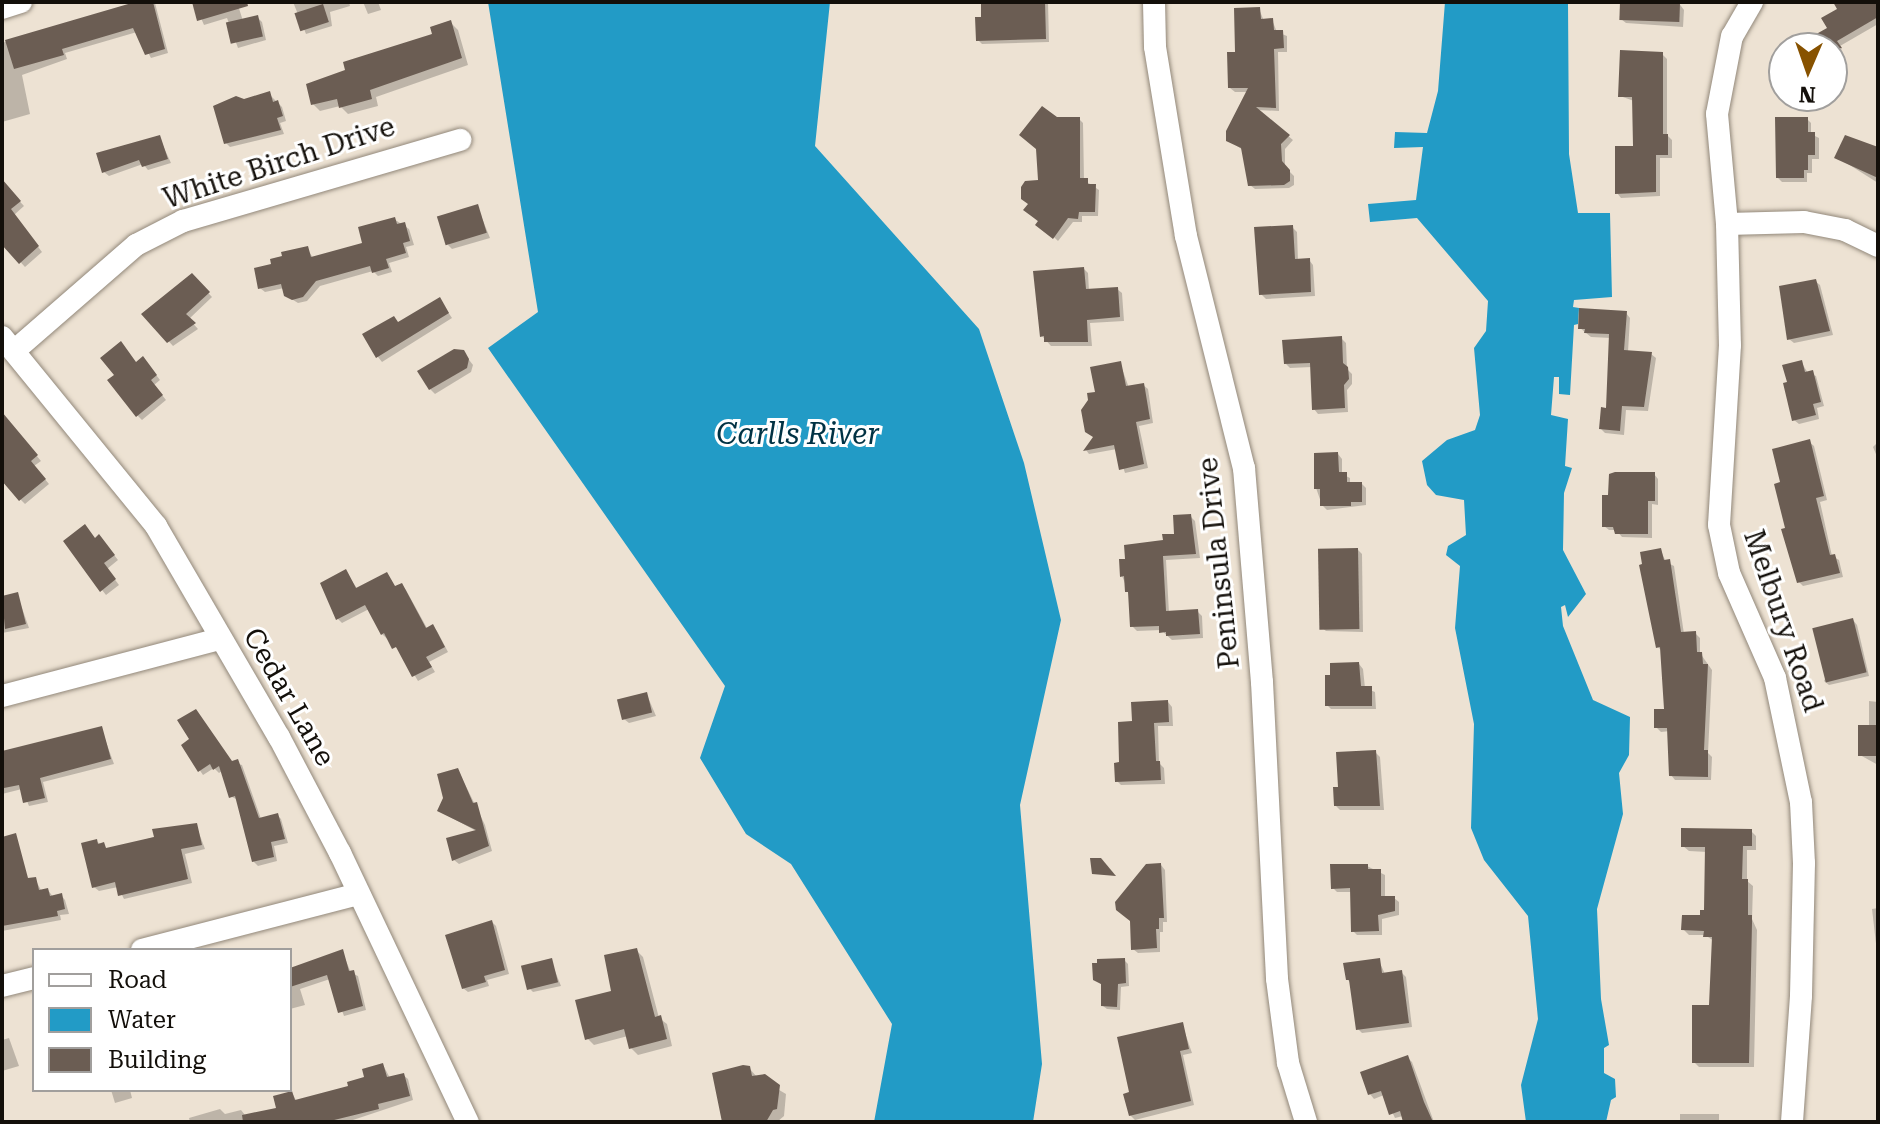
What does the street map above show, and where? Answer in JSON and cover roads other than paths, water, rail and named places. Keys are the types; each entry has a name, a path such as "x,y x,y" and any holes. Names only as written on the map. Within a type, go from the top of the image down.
{"street":[{"path":"2,8 21,2"},
{"name":"Peninsula Drive","path":"1154,2 1155,47 1186,236 1244,468 1262,682 1277,979 1288,1063 1306,1122"},
{"name":"Melbury Road","path":"1752,2 1732,36 1717,114 1727,224 1730,345 1719,525 1729,573 1775,678 1801,802 1804,863 1801,996 1792,1122"},
{"name":"White Birch Drive","path":"8,344 136,245 183,221 460,140"},
{"path":"1727,224 1804,222 1845,230 1878,246"},
{"name":"Cedar Lane","path":"8,344 156,526 279,737 468,1122"},
{"path":"2,696 220,639"},
{"path":"150,948 358,894"},
{"path":"2,986 32,978"}],"water":[{"name":"Carlls River","path":"488,2 830,2 815,146 979,329 1024,463 1061,620 1020,805 1042,1064 1033,1122 874,1122 892,1024 791,864 746,834 700,758 725,686 488,348 538,312"},
{"path":"1445,2 1568,2 1569,154 1578,213 1610,213 1612,297 1574,300 1573,307 1579,308 1578,324 1574,325 1570,395 1559,394 1559,377 1554,377 1551,415 1568,419 1565,466 1572,468 1564,493 1563,550 1586,594 1568,617 1565,605 1561,607 1563,626 1593,700 1630,717 1629,755 1619,773 1623,814 1597,909 1601,999 1609,1045 1604,1048 1604,1073 1615,1079 1616,1097 1611,1100 1606,1122 1526,1122 1521,1085 1538,1019 1528,916 1484,860 1471,828 1474,724 1455,628 1460,566 1446,555 1448,546 1466,535 1464,500 1436,495 1427,485 1422,461 1447,440 1475,430 1480,415 1474,348 1486,331 1488,301 1417,218 1370,222 1368,204 1416,200 1423,147 1394,148 1395,132 1427,133 1438,91"}]}
